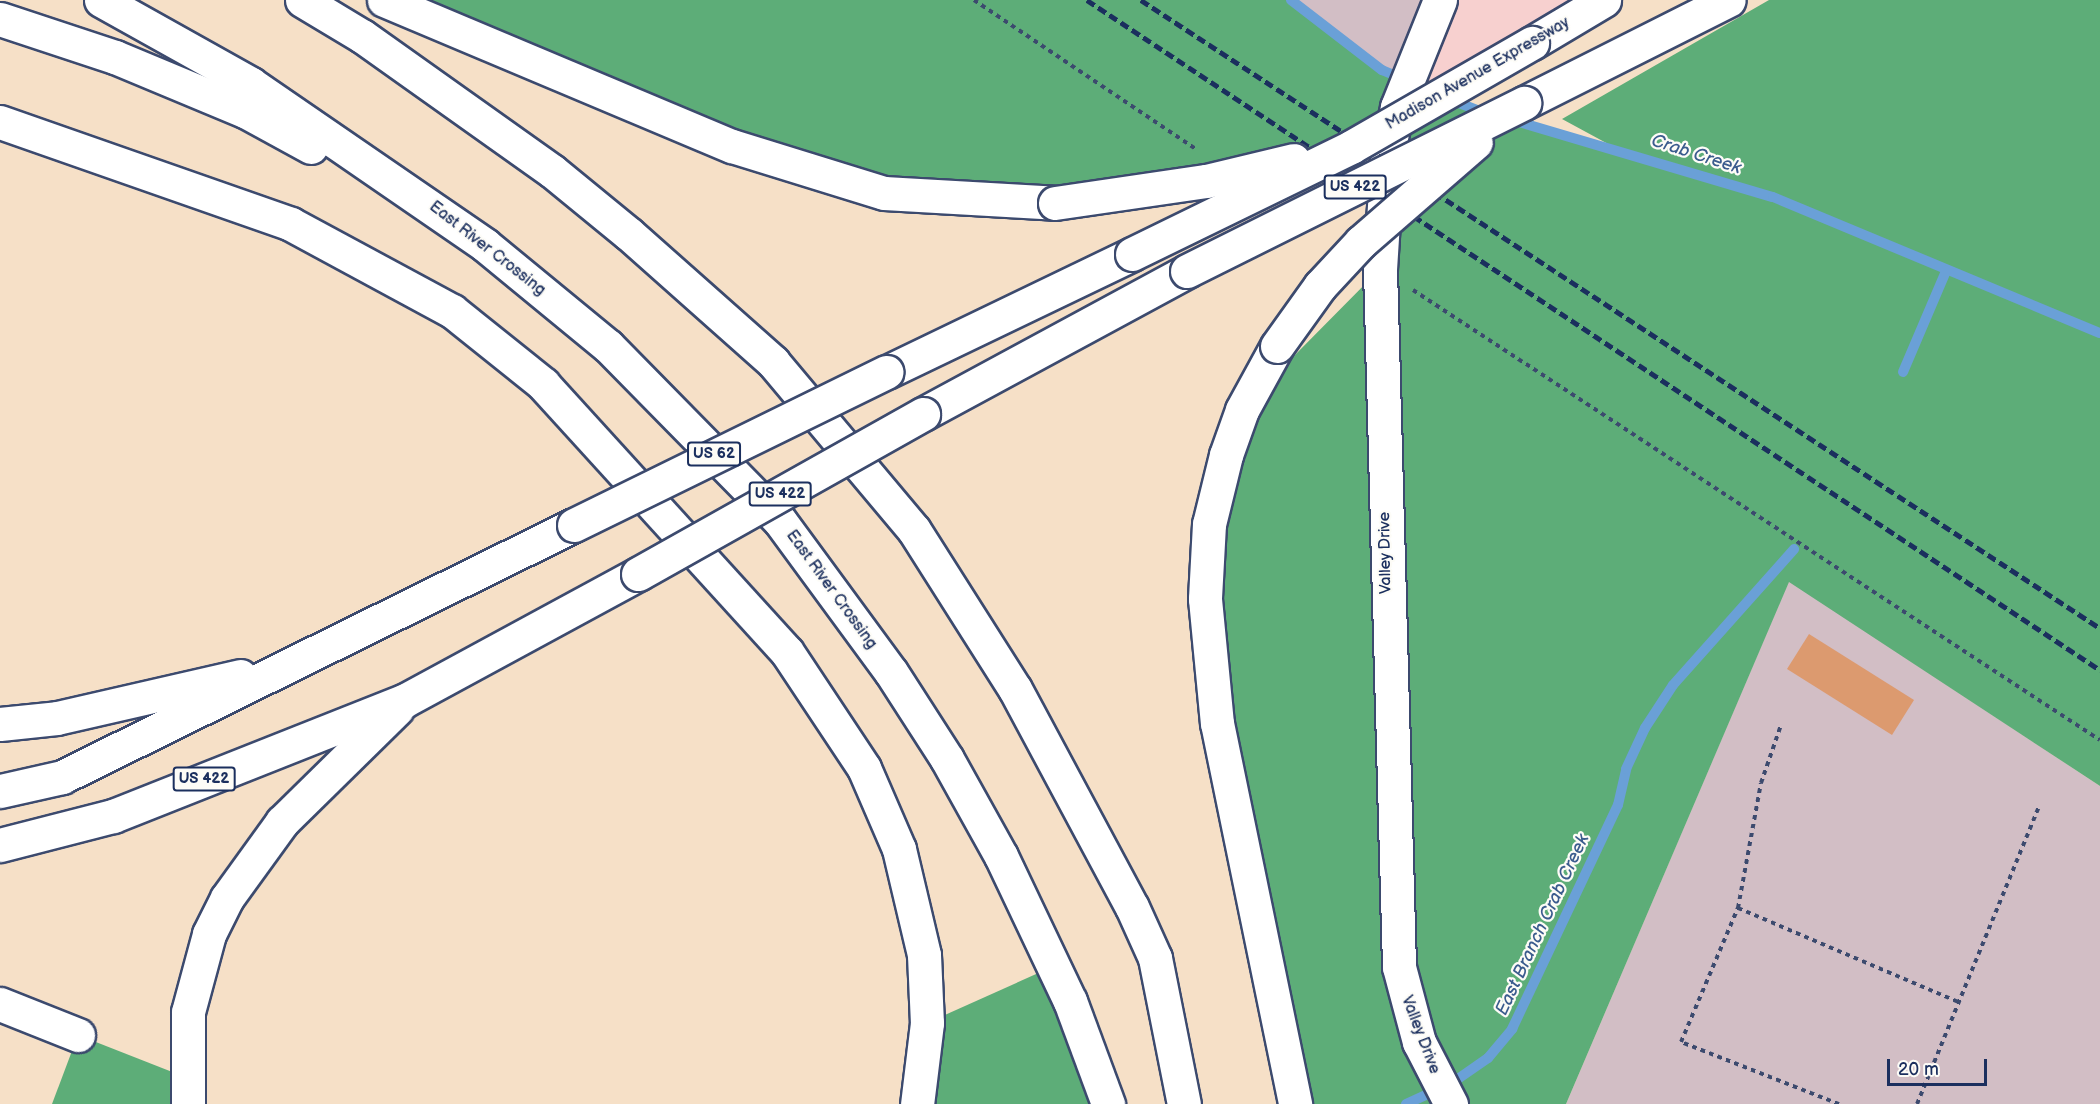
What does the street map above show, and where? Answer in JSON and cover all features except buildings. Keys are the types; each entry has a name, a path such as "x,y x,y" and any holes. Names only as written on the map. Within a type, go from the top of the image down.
{"main road":[{"name":"East River Crossing","path":"101,0 251,84 485,245 608,346 780,521 891,672 1001,856 1070,1001 1108,1104"},
{"path":"302,0 400,63 629,234 773,362 914,530 1015,689 1132,907 1155,958 1184,1104"},
{"path":"384,0 732,146 884,193 1055,203 1206,181 1351,147"},
{"name":"Madison Avenue Expressway","path":"1351,147 1604,0"},
{"name":"US 422","path":"0,845 113,816 404,701 1186,271 1609,62 1729,0"},
{"name":"Valley Drive","path":"1439,4 1397,107 1387,159 1380,269 1392,811 1405,1001 1451,1104"},
{"path":"0,20 115,57 245,111 485,245"},
{"path":"1295,1104 1217,723 1205,599 1209,524 1226,455 1242,410 1277,346 1320,286 1361,242 1524,103"},
{"path":"0,122 291,224 452,311 543,384 787,652 864,768 900,849 924,955 927,1023 916,1104"},
{"name":"US 422","path":"0,791 62,777 1351,147"},
{"path":"0,724 57,718 294,664"},
{"path":"188,1104 188,1012 208,934 227,898 282,822 404,701"},
{"path":"0,1004 78,1035"}],"path":[{"path":"974,0 1205,155"},
{"path":"1380,269 2100,740"},
{"path":"1781,725 1761,783 1738,908 1681,1042 1839,1104"},
{"path":"1917,1104 2039,806"},
{"path":"1738,908 1959,1002"}],"shaded area":[{"path":"1291,0 1440,0 1410,74 1382,70"},
{"path":"1440,0 1606,0 1437,98 1410,74"},
{"path":"1789,581 2100,786 2100,1104 1566,1104"}],"green space":[{"path":"384,0 1292,0 1406,82 1410,74 1473,110 1610,145 1562,119 1769,0 2100,0 2100,786 1789,582 1566,1104 1295,1104 1205,599 1235,457 1289,361 1380,269 1387,158 1351,147 1206,181 884,193"},
{"path":"1054,966 1108,1104 917,1104 927,1023"},
{"path":"78,1035 185,1077 188,1104 52,1104"}],"waterway":[{"name":"Crab Creek","path":"1291,0 1382,70 1405,80"},
{"name":"Crab Creek","path":"1446,98 1485,113"},
{"name":"Crab Creek","path":"1509,119 1773,197 2100,333"},
{"name":"East Branch Crab Creek","path":"1903,372 1946,271"},
{"name":"East Branch Crab Creek","path":"1406,1104 1452,1083 1488,1058 1512,1029 1618,805 1626,769 1645,728 1673,685 1794,549"}],"railway":[{"path":"1087,0 2100,670"},
{"path":"1141,0 2100,628"}]}
